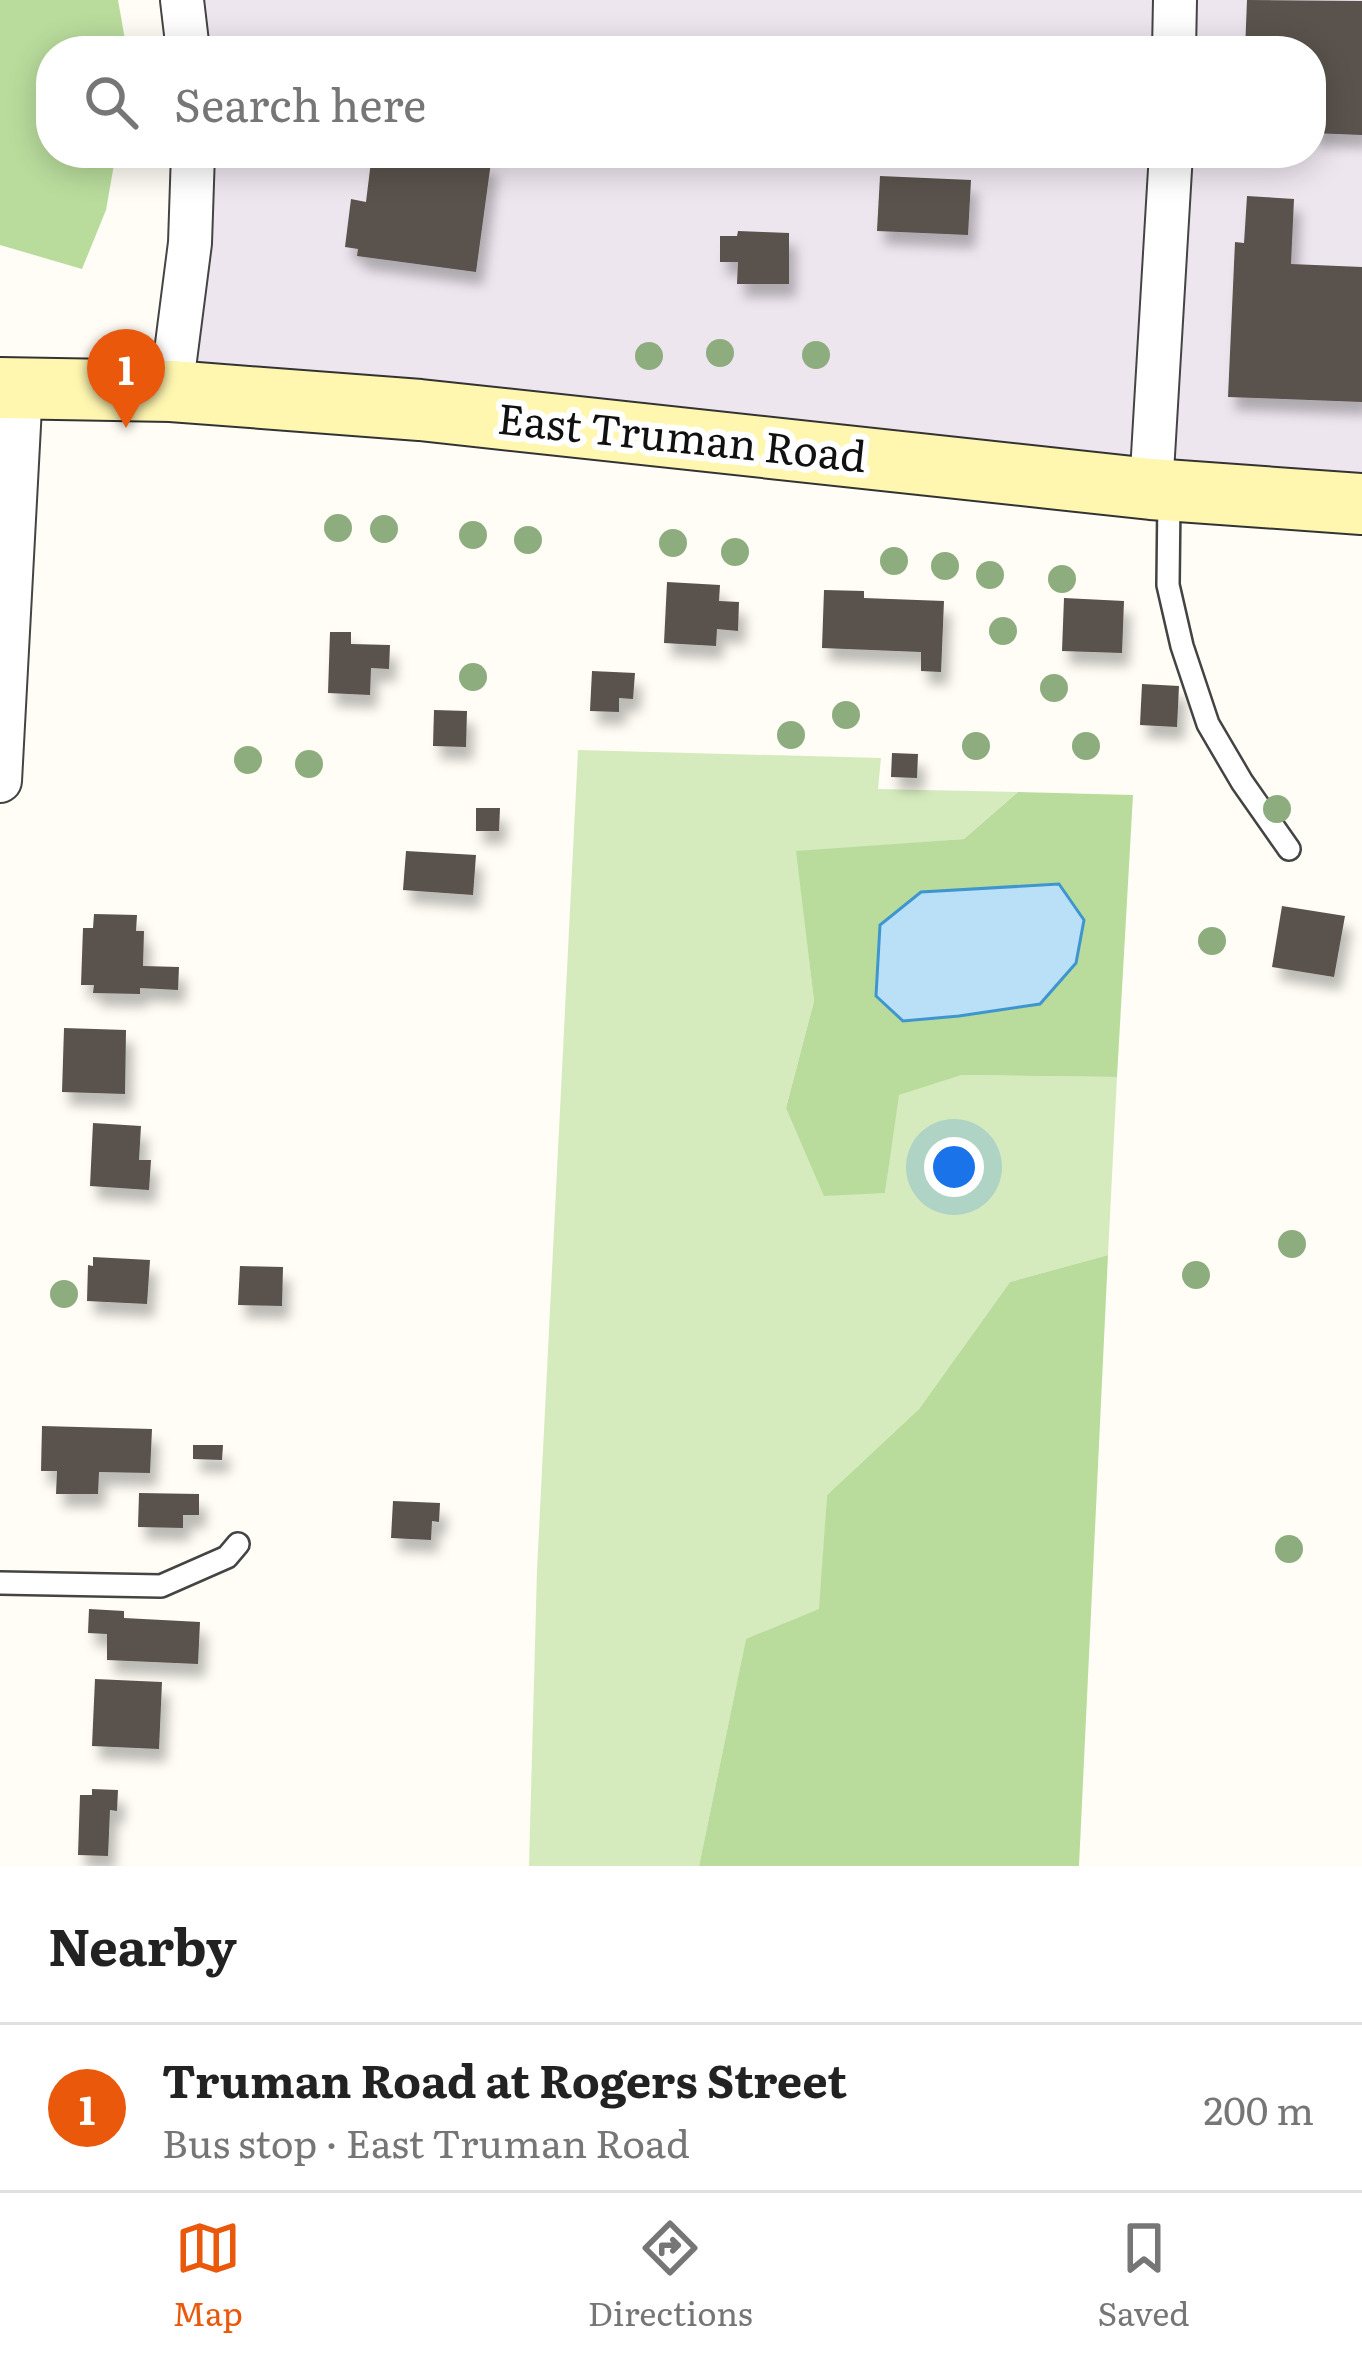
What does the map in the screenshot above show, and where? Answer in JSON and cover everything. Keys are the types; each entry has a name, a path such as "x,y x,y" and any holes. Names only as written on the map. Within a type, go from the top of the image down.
{"main road":[{"name":"East Truman Road","path":"10,388 171,391 420,410 1160,489 1362,504"}],"street":[{"path":"182,0 186,36"},
{"path":"1174,36 1175,0"},
{"path":"171,391 190,243 192,168"},
{"path":"1160,489 1171,168"},
{"path":"0,781 10,388"}],"lane":[{"path":"1160,489 1168,585 1208,724 1289,849"},
{"path":"0,1583 161,1586 227,1557 238,1544"}],"shaded area":[{"path":"180,0 1362,0 1362,494 171,391 177,168 1326,168 1326,36 179,36"}],"green space":[{"path":"0,0 118,0 124,36 36,36 36,168 113,168 106,210 82,269 0,245"},
{"path":"578,750 881,758 878,789 1018,792 964,839 797,852 814,1001 786,1108 885,1193 898,1095 962,1075 1117,1077 1108,1255 1010,1282 919,1409 827,1495 820,1609 746,1640 699,1866 529,1866 537,1570"},
{"path":"1018,792 1133,795 1117,1077 962,1075 899,1095 885,1193 824,1196 786,1108 814,1001 796,851 964,839","holes":["1058,884 1041,1003 904,1021 921,892"]},
{"path":"1108,1255 1079,1866 699,1866 746,1639 819,1609 827,1495 919,1409 1010,1282"}],"water":[{"path":"1059,884 1084,920 1076,963 1040,1004 903,1021 876,996 880,925 921,892"}],"building":[{"path":"1247,0 1362,1 1362,135 1326,134 1326,36 1246,36"},
{"path":"370,168 490,168 476,272 357,256 358,249 345,247 351,199 366,202"},
{"path":"880,176 971,180 968,235 877,231"},
{"path":"1247,196 1294,199 1291,264 1362,267 1362,402 1228,397 1235,242 1244,243"},
{"path":"738,231 789,233 789,284 737,284 738,262 720,262 720,236 737,236"},
{"path":"667,582 720,585 719,601 739,602 738,631 717,629 716,646 664,643"},
{"path":"824,590 864,591 864,598 944,601 941,672 921,671 921,652 822,648"},
{"path":"1064,598 1124,601 1122,653 1062,651"},
{"path":"330,632 351,632 351,644 390,645 389,669 371,668 370,695 328,693"},
{"path":"592,671 635,673 633,699 619,698 619,712 590,711"},
{"path":"1142,684 1179,686 1177,727 1140,725"},
{"path":"434,710 467,711 466,747 433,746"},
{"path":"892,753 918,754 917,778 891,777"},
{"path":"476,808 500,808 499,831 476,831"},
{"path":"406,851 476,855 473,895 403,890"},
{"path":"1282,906 1345,916 1334,977 1272,967"},
{"path":"94,914 137,915 136,931 144,931 143,966 179,967 178,990 93,993 94,985 81,985 83,928 93,928"},
{"path":"64,1028 126,1030 125,1094 62,1092"},
{"path":"93,1123 141,1126 139,1160 151,1160 149,1190 90,1186"},
{"path":"93,1257 150,1260 147,1304 87,1301 88,1265 93,1266"},
{"path":"240,1266 283,1267 282,1306 238,1305"},
{"path":"42,1426 152,1429 150,1473 99,1472 98,1494 56,1494 57,1471 41,1471"},
{"path":"193,1445 223,1445 222,1460 193,1459"},
{"path":"139,1493 199,1494 199,1515 183,1515 183,1528 138,1527"},
{"path":"393,1501 440,1503 431,1540 391,1538"},
{"path":"89,1609 124,1611 124,1618 200,1622 198,1664 107,1660 107,1634 88,1633"},
{"path":"95,1679 162,1682 159,1749 92,1746"},
{"path":"92,1789 118,1790 117,1811 110,1810 108,1856 78,1855 80,1795 92,1795"}],"place":[{"name":"Truman Road at Rogers Street","path":"126,428"}]}
